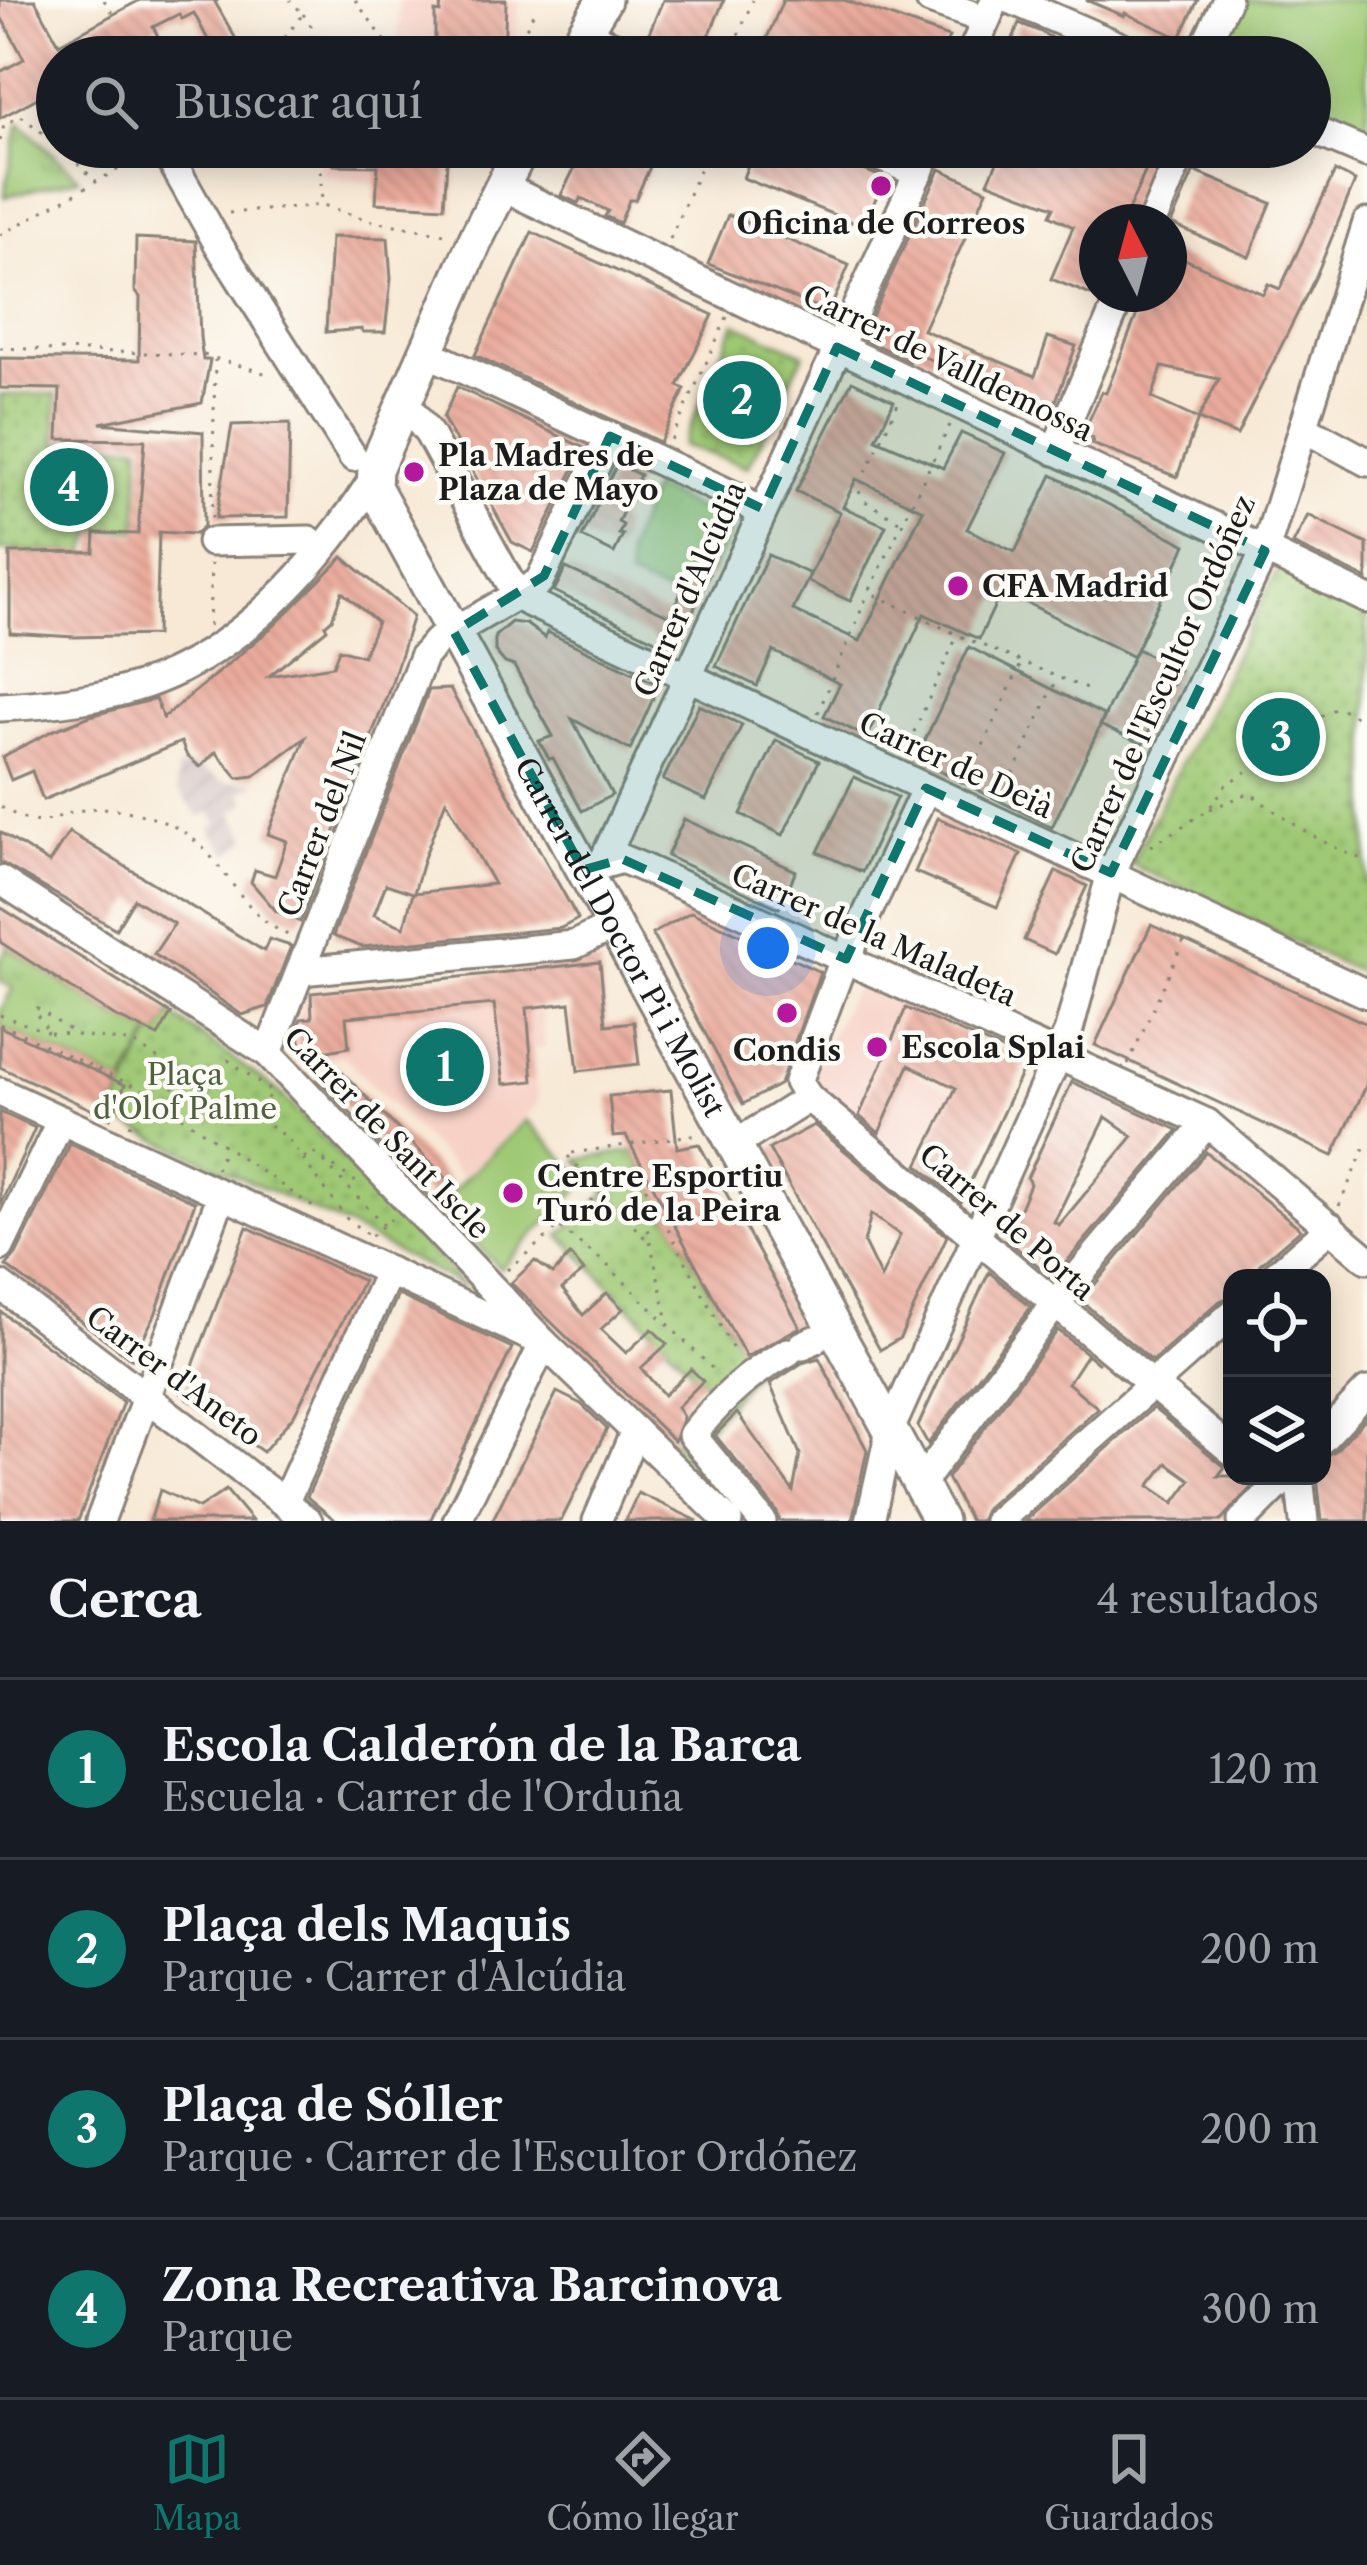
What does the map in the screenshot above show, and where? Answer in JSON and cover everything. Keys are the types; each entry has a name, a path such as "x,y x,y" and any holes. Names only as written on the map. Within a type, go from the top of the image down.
{"main road":[{"path":"582,36 604,0"},
{"path":"363,469 406,404 511,168"},
{"name":"Carrer del Doctor Pi i Molist","path":"363,469 593,866 613,926 940,1521"}],"street":[{"path":"930,0 991,10"},
{"path":"1012,0 1095,36"},
{"path":"1209,36 1226,0"},
{"path":"1331,138 1367,153"},
{"name":"Carrer del Doctor Pi i Molist","path":"176,168 363,469"},
{"name":"Carrer d'Alcúdia","path":"593,866 687,674 920,168"},
{"path":"1160,204 1175,168"},
{"name":"Carrer de Valldemossa","path":"501,186 1367,599"},
{"name":"Carrer de l'Escultor Ordóñez","path":"870,1521 890,1430 1059,1054 1111,873 1265,551 1367,223"},
{"path":"1055,451 1113,312"},
{"path":"428,353 741,499 760,514"},
{"path":"406,404 429,434 519,595 544,576 610,436"},
{"path":"1304,428 1367,462"},
{"path":"0,707 50,704 118,691 182,669 308,569 363,469"},
{"path":"211,542 309,540"},
{"name":"Carrer del Nil","path":"268,1053 417,668 428,649 519,595"},
{"name":"Carrer de Deià","path":"519,595 1367,994"},
{"path":"734,1144 809,1098 798,1082 843,965 926,788"},
{"name":"Carrer de la Maladeta","path":"593,866 622,859 843,965 1059,1054 1207,1124 1334,1219 1367,1259"},
{"name":"Carrer de Sant Iscle","path":"0,880 268,1053 544,1343 664,1447 762,1521"},
{"path":"306,958 574,945 613,926"},
{"path":"0,1091 217,1185 544,1343 457,1521"},
{"name":"Carrer de Porta","path":"809,1098 1223,1444"},
{"path":"0,1247 62,1120"},
{"path":"920,1484 1054,1305 1207,1124"},
{"path":"100,1521 149,1398 217,1185"},
{"path":"1281,1269 1334,1219"},
{"path":"288,1495 389,1271"},
{"name":"Carrer d'Aneto","path":"0,1285 308,1521"},
{"path":"998,1521 1223,1321"},
{"path":"597,1521 664,1447 742,1383 802,1346"},
{"path":"1331,1429 1367,1391"},
{"path":"616,1521 664,1447"},
{"name":"Carrer de Sant Iscle","path":"664,1447 728,1521"},
{"path":"1242,1521 1275,1485"},
{"path":"1284,1485 1304,1521"}],"path":[{"path":"104,0 113,15"},
{"path":"290,0 311,26 312,36"},
{"path":"297,7 300,0"},
{"path":"355,0 381,36"},
{"path":"738,36 753,0"},
{"path":"286,36 303,14"},
{"path":"522,36 533,14"},
{"path":"0,141 4,125 21,116 36,128"},
{"path":"82,168 98,182"},
{"path":"0,235 122,168"},
{"path":"320,168 322,205"},
{"path":"668,244 700,168"},
{"path":"204,215 322,205 368,220 451,235"},
{"path":"667,449 730,310"},
{"path":"0,348 215,358 275,376"},
{"path":"209,636 215,358"},
{"path":"901,521 865,501 858,490 902,394"},
{"name":"Carrer de Deià","path":"816,719 868,592 954,417"},
{"path":"868,592 1091,691"},
{"name":"Carrer de Deià","path":"901,761 958,635"},
{"path":"962,791 1022,662"},
{"name":"Carrer de Deià","path":"1001,800 1058,677"},
{"path":"1208,810 1226,785 1320,716 1338,707 1367,722"},
{"path":"1148,848 1208,810 1250,793 1288,823 1367,860"},
{"path":"2,807 28,822 46,823 89,808 168,824 197,841 257,915 306,958"},
{"path":"1127,1066 1192,921"},
{"path":"50,1033 34,1011 38,1008 76,1035"},
{"path":"0,1015 50,1033 134,1043 205,1089"},
{"path":"0,1024 143,1090 318,1206 323,1224"},
{"path":"36,1040 41,1031"},
{"path":"123,1138 150,1081 200,1094 228,1060 272,1092 255,1114"},
{"path":"210,1083 288,1139 347,1219 370,1237"},
{"path":"649,1242 566,1154 700,1134"},
{"path":"1334,1219 1367,1142"},
{"path":"217,1185 224,1148"},
{"path":"304,1158 312,1152 373,1193"},
{"path":"324,1160 384,1225"},
{"path":"669,1326 633,1165 742,1383"},
{"path":"496,1278 602,1192"},
{"path":"365,1246 394,1216"},
{"path":"558,1227 604,1262 669,1326 742,1383"}],"highlighted area":[{"path":"837,347 1265,551 1111,873 926,788 846,959 622,859 583,870 454,632 544,576 610,436 763,509"}],"shaded area":[{"path":"399,0 520,0 516,36 398,36"},
{"path":"321,168 457,168 453,213 384,211 373,183 321,174"},
{"path":"196,767 224,782 259,781 240,792 247,802 232,812 248,839 229,854 209,829 218,823 210,812 200,817 177,790 177,768"},
{"path":"537,968 545,1047 533,1048 538,1103 463,1177 344,1056 333,1057 312,1077 292,1057 290,1034 308,991"},
{"name":"Escola Splai","path":"857,984 943,1018 917,1075 953,1092 915,1166 806,1083"}],"green space":[{"path":"1240,0 1367,0 1367,141 1331,126 1331,36 1224,36"},
{"path":"19,122 36,138 36,168 68,168 79,178 4,197"},
{"path":"735,323 804,354 748,467 682,445"},
{"path":"56,394 56,443 140,445 137,530 94,530 86,553 0,550 0,395"},
{"path":"652,488 734,525 709,574 693,567 678,599 629,578 627,552"},
{"path":"1280,565 1367,610 1367,976 1131,864"},
{"name":"Plaça d'Olof Palme","path":"7,947 114,1016 152,1033 124,1084 0,1027 0,1012 13,988 0,981 0,961"},
{"name":"Plaça d'Olof Palme","path":"171,1014 278,1091 466,1288 340,1223 111,1118 152,1033 158,1036"},
{"name":"Centre Esportiu Turó de la Peira","path":"526,1120 587,1181 500,1269 439,1204"},
{"path":"634,1151 754,1372 682,1459 670,1445 692,1425 683,1408 709,1388 560,1235 606,1193 578,1159"}],"building":[{"path":"0,0 35,0 55,36 36,36 36,99 0,118 0,72 24,59 0,15"},
{"path":"140,0 218,0 234,36 206,36 194,13 182,19 179,14 153,27 158,36 74,36"},
{"path":"441,0 506,0 505,36 435,36 435,12 440,13"},
{"path":"663,0 724,0 709,36 648,36"},
{"path":"783,0 844,0 946,36 768,36"},
{"path":"1086,0 1198,0 1181,36"},
{"path":"1019,23 1048,36 1014,36"},
{"path":"378,168 447,168 444,207 376,203"},
{"path":"574,168 649,168 620,223 605,216 608,211 581,198 578,203 561,195"},
{"path":"747,168 859,168 884,178 864,227 743,178"},
{"path":"994,168 1147,168 1131,204 1079,204 1079,290 1051,279 1073,227 1050,215 1054,207 988,182"},
{"path":"940,169 987,190 923,330 1035,376 1048,337 1076,346 1049,420 1024,411 1027,402 913,352 909,361 862,338"},
{"path":"1194,171 1271,203 1249,257 1187,231 1187,204 1180,204"},
{"path":"1335,171 1355,181 1316,276 1237,435 1198,419 1177,477 1092,444 1086,427 1102,392 1106,393 1138,312 1187,312 1187,260 1263,294 1268,284 1280,289","holes":["1162,367 1219,379 1198,419 1152,398"]},
{"path":"728,215 849,265 829,312 708,264"},
{"path":"532,232 713,315 678,386 685,389 660,442 475,355"},
{"path":"331,237 388,238 391,279 385,332 326,332"},
{"path":"136,238 196,241 200,337 203,360 210,360 202,403 100,423 203,432 204,526 195,534 159,532 156,635 10,633 10,553 94,552 95,533 138,534 145,440 58,439 60,389 0,388 0,358 139,360"},
{"path":"852,381 894,401 876,439 943,468 961,433 1005,453 967,529 1015,552 1052,475 1186,545 1133,656 1137,649 1179,670 1143,744 1100,725 1133,657 1002,590 979,639 924,614 867,737 824,716 840,684 773,651 757,686 716,666 768,555 810,574 807,581 840,512 796,491","holes":["856,479 923,510 860,641 793,610 807,581 850,601 886,526 843,507"]},
{"path":"457,387 584,448 533,552 512,542 443,418"},
{"path":"290,423 288,517 216,518 232,425"},
{"path":"617,464 640,475 618,522 623,535 614,553 582,537"},
{"path":"1308,515 1367,544 1367,579 1293,544"},
{"path":"343,557 413,616 300,922 276,911 251,882 255,870 275,876 287,841 268,834 305,738 254,776 238,778 216,752 200,767 187,756 181,742 43,800 32,771 11,780 2,757 90,716 155,699 163,718 275,625","holes":["342,592 377,622 363,656 339,649 333,666 269,676 327,629"]},
{"path":"693,567 709,574 676,650 554,591 566,568 670,616"},
{"path":"511,622 526,624 545,638 547,632 659,685 630,750 572,719 612,795 582,811 539,741 553,736 514,666 495,651 495,636"},
{"path":"969,647 1105,716 1052,827 916,759"},
{"path":"450,689 578,919 561,928 362,947 333,936 429,690","holes":["446,800 494,884 414,893 424,858","386,884 413,893 404,927 374,915"]},
{"path":"699,705 742,725 706,800 663,780"},
{"path":"776,740 819,761 783,835 741,814"},
{"path":"854,777 897,797 862,872 818,852"},
{"path":"938,818 1021,854 997,907 915,872"},
{"path":"684,819 796,871 779,908 667,856"},
{"path":"0,832 49,863 69,832 264,951 269,939 291,946 267,1007 242,1015 154,954 174,924 134,899 116,929 0,862"},
{"path":"1056,871 1087,886 1055,954 1024,940"},
{"path":"0,907 171,1014 158,1036 114,1016 0,942"},
{"path":"691,912 820,972 780,1084 743,1104 652,934"},
{"path":"1151,925 1367,1024 1367,1084 1333,1156 1095,1045"},
{"path":"600,962 606,1025 634,1022 639,1064 578,1071 570,1003 527,1008 533,1081 504,1084 494,1004 346,1017 349,1047 302,1056 298,1025 301,1019 312,1018 311,993"},
{"path":"906,1008 1027,1061 961,1202 918,1165 956,1088 909,1065 879,1133 859,1116"},
{"path":"0,1027 125,1085 110,1118 0,1067"},
{"path":"334,1064 450,1182 433,1200 318,1079"},
{"path":"1072,1082 1178,1130 1053,1278 1007,1240 1030,1184 1027,1178","holes":["1106,1117 1133,1136 1059,1225 1054,1222"]},
{"path":"671,1090 677,1148 699,1144 800,1327 746,1357 626,1136 613,1137 609,1096"},
{"path":"0,1112 35,1128 0,1205"},
{"path":"814,1125 947,1236 900,1338 880,1350 769,1149","holes":["871,1214 900,1235 881,1278 864,1243"]},
{"path":"70,1144 195,1202 155,1315 132,1359 6,1266 16,1255"},
{"path":"1206,1152 1301,1229 1257,1269 1223,1269 1223,1300 1152,1361 1081,1301"},
{"path":"247,1227 363,1281 294,1415 263,1452 182,1394"},
{"path":"570,1255 584,1271 562,1289 583,1315 607,1293 623,1309 601,1329 626,1353 652,1329 667,1344 641,1368 664,1395 691,1369 703,1381 677,1407 683,1417 674,1441 511,1283 535,1261 553,1274"},
{"path":"989,1272 1031,1307 928,1444 918,1426"},
{"path":"398,1295 512,1348 430,1521 336,1521 307,1497"},
{"path":"0,1311 123,1402 78,1521 0,1521"},
{"path":"1058,1330 1087,1354 1068,1383 1098,1408 986,1508 980,1521 970,1521 947,1478"},
{"path":"819,1358 867,1450 852,1521 780,1521 715,1435 737,1413 793,1491 800,1454 770,1384"},
{"path":"557,1392 581,1404 607,1429 561,1521 492,1521"},
{"path":"1153,1408 1223,1465 1218,1476 1223,1476 1223,1485 1253,1485 1221,1521 1025,1521","holes":["1167,1463 1191,1480 1174,1503 1149,1486"]},
{"path":"1367,1417 1367,1521 1322,1521 1318,1485 1331,1485 1331,1453"},
{"path":"160,1490 199,1508 226,1490 252,1521 150,1521"},
{"path":"638,1493 698,1521 625,1521"}],"place":[{"name":"Oficina de Correos","path":"881,186"},
{"name":"Plaça dels Maquis","path":"742,400"},
{"name":"Pla Madres de Plaza de Mayo","path":"414,472"},
{"name":"Zona Recreativa Barcinova","path":"69,487"},
{"name":"CFA Madrid","path":"958,586"},
{"name":"Plaça de Sóller","path":"1281,737"},
{"name":"Condis","path":"787,1013"},
{"name":"Escola Splai","path":"877,1047"},
{"name":"Escola Calderón de la Barca","path":"445,1067"},
{"name":"Centre Esportiu Turó de la Peira","path":"513,1193"}]}
